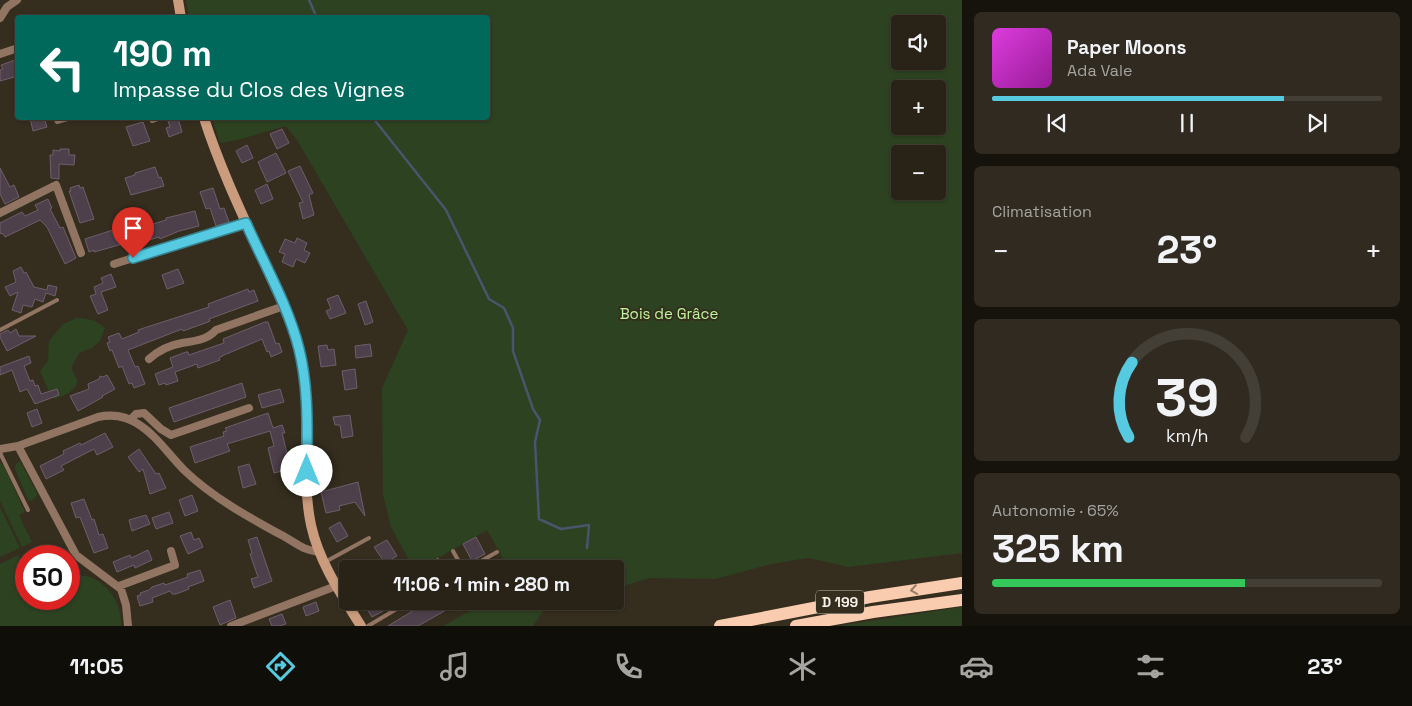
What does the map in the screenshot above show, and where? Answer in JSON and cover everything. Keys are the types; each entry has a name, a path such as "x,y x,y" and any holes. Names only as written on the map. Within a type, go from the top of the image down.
{"highway":[{"name":"D 199","path":"720,626 870,597 962,583"},
{"name":"D 199","path":"796,626 873,612 962,600"}],"main road":[{"path":"178,0 180,15"},
{"path":"205,120 223,170 284,306 299,349 307,404 308,504 311,526 324,563 361,626"}],"street":[{"path":"0,18 8,7 17,0"},
{"path":"0,54 15,49"},
{"path":"0,213 56,185 81,253"},
{"path":"114,264 246,223"},
{"path":"149,359 157,352 211,335 216,330 284,306"},
{"path":"130,420 136,414 144,413 161,429 172,435 249,408"},
{"path":"0,449 18,446 98,418 112,416 130,420 144,428 194,479 210,492 306,551 319,552"},
{"path":"18,446 76,555 119,586 126,605 128,626"},
{"path":"119,586 175,565 171,551"},
{"path":"231,626 336,586"}],"lane":[{"path":"0,330 57,300"},
{"path":"0,449 1,455 28,510"},
{"path":"324,563 369,538"},
{"path":"453,551 458,560"},
{"path":"483,560 497,552"},
{"path":"368,626 395,610"}],"green space":[{"name":"Bois de Grâce","path":"186,0 962,0 962,553 848,567 808,558 771,564 715,579 649,578 624,586 624,560 504,560 487,530 435,560 409,560 391,527 383,494 382,388 408,330 297,140 286,126 238,140 220,143 213,120 490,120 490,15 189,15"},
{"path":"76,318 91,320 105,328 100,341 92,348 79,353 71,368 78,382 76,386 68,393 55,399 51,396 40,371 48,361 49,341 63,324"},
{"path":"20,461 37,493 37,496 31,501 28,500 15,469 16,464"},
{"path":"0,462 4,466 25,512 19,515 32,542 21,545 0,501"},
{"path":"0,507 19,545 15,545 15,550 0,557"},
{"path":"15,556 15,610 80,610 81,575 90,577 110,591 120,611 121,626 0,626 0,564"},
{"path":"962,607 962,626 837,626"},
{"path":"472,610 544,610 533,626 443,626"}],"building":[{"path":"15,60 15,77 0,81 0,70 3,69 1,65"},
{"path":"30,120 45,120 47,127 33,131"},
{"path":"168,120 179,120 182,132 169,137 166,128 170,127"},
{"path":"143,122 150,141 133,146 126,127"},
{"path":"282,129 289,143 277,149 270,134"},
{"path":"247,145 253,158 242,163 236,151"},
{"path":"60,149 69,149 69,155 75,155 74,165 59,164 59,179 51,178 50,155 53,155 53,150 60,151"},
{"path":"276,153 286,173 267,182 258,162"},
{"path":"300,166 313,193 309,195 314,215 303,219 299,203 303,202 288,171"},
{"path":"155,167 164,186 131,195 125,178"},
{"path":"0,168 10,187 14,185 19,197 5,204 0,194"},
{"path":"267,184 273,199 261,204 255,190"},
{"path":"79,185 80,188 83,187 94,219 80,223 69,191 71,191 70,188"},
{"path":"213,188 220,209 224,208 229,222 216,226 210,208 206,209 200,192"},
{"path":"48,199 52,208 50,209 60,228 63,227 76,258 65,264 47,227 40,220 5,237 2,233 0,234 0,223 22,212 25,216 38,210 35,205"},
{"path":"195,211 199,226 179,231 160,239 159,237 143,242 143,240 126,243 89,252 85,239 113,230 114,232 146,224 147,226 166,220 166,218"},
{"path":"297,238 307,243 304,250 310,253 305,263 296,259 293,267 282,262 285,254 279,252 285,239 295,243"},
{"path":"21,267 34,287 47,290 48,285 57,287 55,296 46,293 43,302 35,299 32,307 23,305 21,313 12,310 18,292 10,296 5,287 16,282 13,271"},
{"path":"178,269 184,283 167,289 162,275"},
{"path":"111,274 116,287 101,292 108,310 98,314 90,296 96,294 94,287 103,283 101,278"},
{"path":"248,289 249,292 254,290 258,301 209,319 210,321 208,322 183,331 182,329 128,350 135,367 138,366 145,384 134,388 132,383 129,384 122,366 119,368 112,350 110,351 107,343 110,342 108,337 119,333 122,339 139,332 138,330 209,307 208,304"},
{"path":"338,295 346,313 330,319 326,311 331,309 327,299"},
{"path":"366,301 373,322 365,325 358,304"},
{"path":"268,322 276,344 279,343 282,352 271,357 262,339 224,355 219,358 220,360 198,368 197,364 175,372 178,381 159,385 155,374 173,367 170,358 186,352 189,355 224,343 223,339"},
{"path":"16,329 19,336 36,336 7,351 0,334 8,330 10,333"},
{"path":"370,344 372,356 356,358 355,346"},
{"path":"327,345 328,350 334,349 336,365 321,367 318,346"},
{"path":"29,356 31,363 24,366 30,381 33,380 35,386 38,385 41,394 57,389 59,395 35,404 27,389 20,392 12,370 0,375 0,367"},
{"path":"355,369 357,388 345,390 342,371"},
{"path":"107,375 115,389 78,411 70,396 89,389 88,384 99,379 100,376"},
{"path":"242,383 246,397 174,422 169,408"},
{"path":"280,389 284,402 262,408 258,395"},
{"path":"37,409 42,423 32,427 27,413"},
{"path":"268,413 273,428 282,425 285,433 282,433 291,469 274,473 268,448 274,446 270,431 227,444 230,451 195,463 190,447 224,436 223,432 227,431 225,428"},
{"path":"350,415 353,436 342,438 340,425 335,425 333,417"},
{"path":"105,433 113,447 97,455 94,449 61,466 64,470 46,479 40,466 64,454 63,451 80,443 81,445"},
{"path":"139,449 156,474 159,473 166,488 150,494 143,469 139,472 128,457"},
{"path":"249,464 256,484 243,488 238,467"},
{"path":"358,482 365,516 355,502 339,506 340,510 326,513 321,492"},
{"path":"192,495 198,511 185,516 179,500"},
{"path":"84,499 92,520 94,519 99,535 103,534 108,548 94,553 80,517 76,518 71,503"},
{"path":"169,512 173,523 156,529 152,518"},
{"path":"146,515 150,524 132,531 129,520"},
{"path":"340,522 348,536 337,542 329,528"},
{"path":"191,532 194,540 199,538 203,547 188,554 180,536"},
{"path":"257,537 272,581 254,588 251,579 258,577 250,554 252,553 248,540"},
{"path":"476,537 485,554 471,560 463,544"},
{"path":"387,540 397,556 390,560 383,560 374,547"},
{"path":"148,550 152,560 135,568 134,565 117,572 113,562 130,555 131,558"},
{"path":"200,570 204,581 176,594 172,594 170,591 152,598 153,602 140,606 137,596 141,595 140,593 164,583 165,585 188,577 187,574"},
{"path":"230,600 236,618 220,625 213,607"},
{"path":"316,602 319,611 306,616 303,607"},
{"path":"368,610 383,610 383,611 372,617"},
{"path":"414,610 446,610 418,626 388,626"},
{"path":"282,614 286,624 272,626 269,619"}],"waterway":[{"path":"309,0 316,15"},
{"path":"375,120 446,210 489,299 504,308 513,328 513,351 533,409 540,420 535,442 539,519 561,529 589,525 587,548"}],"route":[{"path":"133,258 246,223 284,306 299,349 307,404 307,471"}]}
